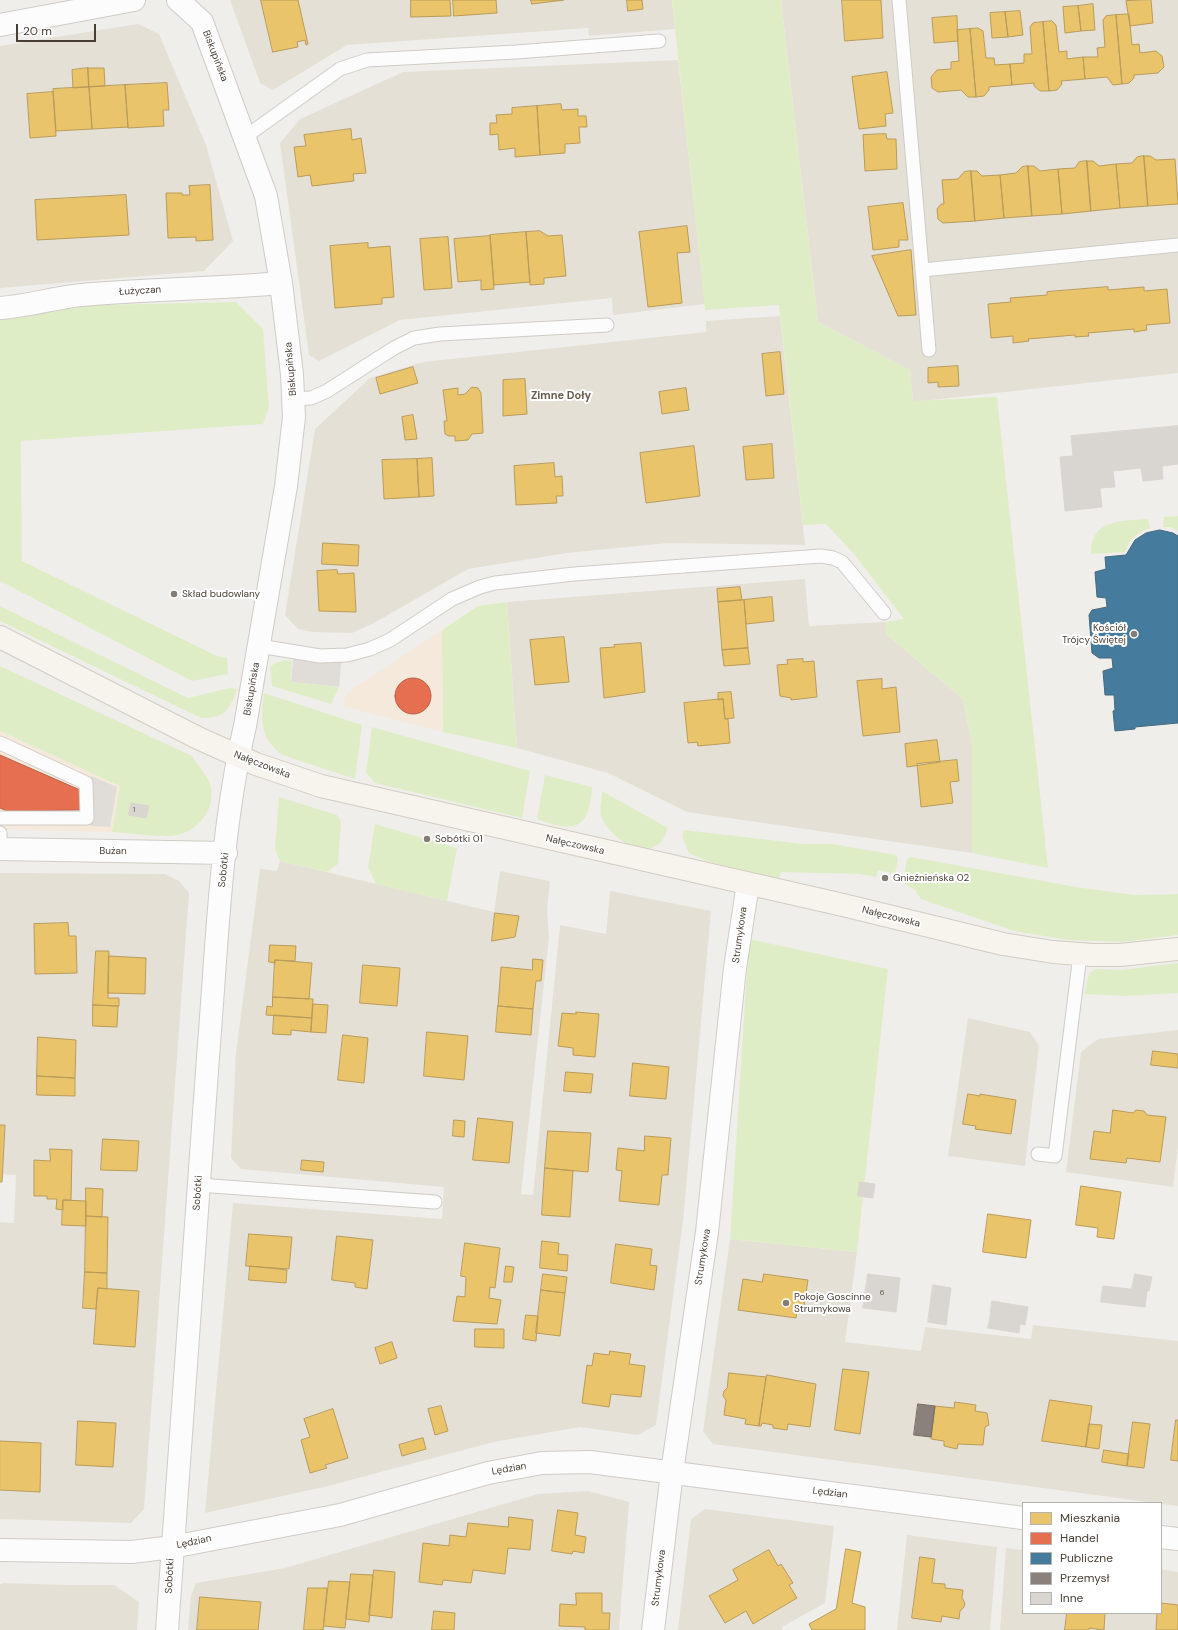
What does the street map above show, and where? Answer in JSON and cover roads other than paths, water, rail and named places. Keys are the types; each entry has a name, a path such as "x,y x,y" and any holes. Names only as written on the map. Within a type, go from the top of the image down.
{"main road":[{"name":"Nałęczowska","path":"0,637 238,757 321,786 1003,944 1080,955 1120,955 1178,950"}],"street":[{"path":"0,24 134,0"},
{"name":"Biskupińska","path":"178,0 202,22 266,196 281,283 292,374 292,437 286,486 259,646 238,757"},
{"name":"Łużyczan","path":"0,308 78,295 281,283"},
{"name":"Sobótki","path":"167,1630 198,1185 226,853 238,757"},
{"name":"Bużan","path":"0,850 226,853"},
{"name":"Strumykowa","path":"653,1630 672,1472 707,1232 734,976 748,884"},
{"name":"Lędzian","path":"0,1550 132,1552 172,1547 340,1515 488,1473 542,1463 590,1462 1022,1518"},
{"path":"1162,1537 1178,1539"}],"lane":[{"path":"899,0 929,350"},
{"path":"245,137 340,69 367,60 516,52 659,41"},
{"path":"922,270 1178,245"},
{"path":"293,399 311,398 327,391 394,348 414,338 440,334 607,325"},
{"path":"259,646 320,656 347,655 370,649 390,640 452,599 480,587 495,583 574,574 821,556 833,558 842,562 884,613"},
{"path":"0,743 86,784 87,818 0,818"},
{"path":"0,833 0,850"},
{"path":"1038,1154 1055,1156 1080,955"},
{"path":"198,1185 435,1202"}],"place":[{"name":"Skład budowlany","path":"174,594"},
{"name":"Kościół Trójcy Świętej","path":"1134,634"},
{"name":"Sobótki 01","path":"427,839"},
{"name":"Gnieźnieńska 02","path":"885,878"},
{"name":"Pokoje Goscinne Strumykowa","path":"786,1303"}],"district":[{"name":"Zimne Doły","path":"561,396"}]}
